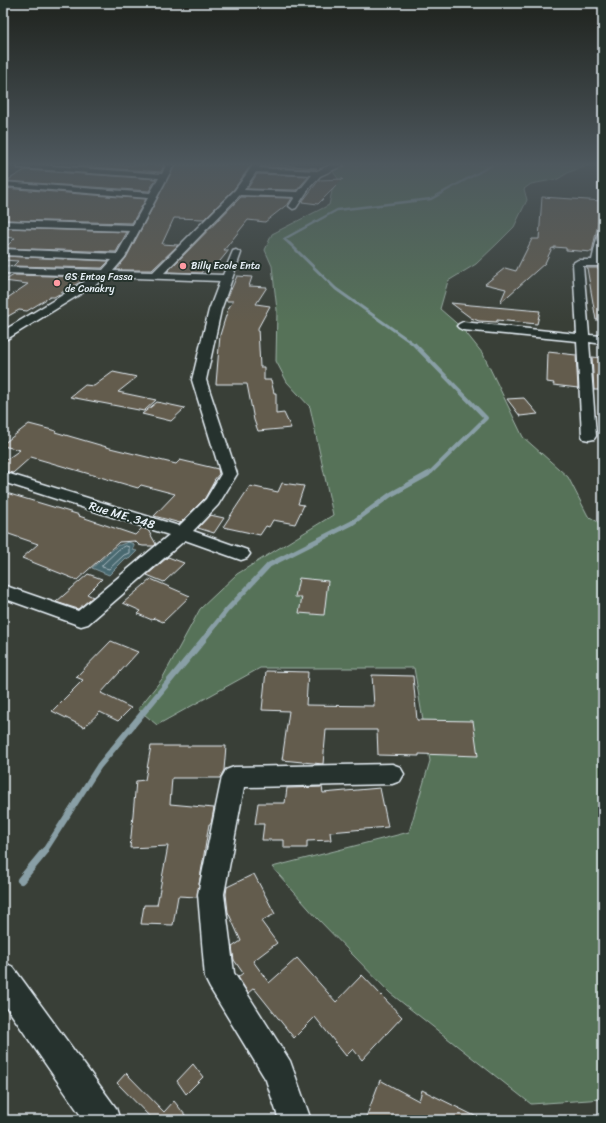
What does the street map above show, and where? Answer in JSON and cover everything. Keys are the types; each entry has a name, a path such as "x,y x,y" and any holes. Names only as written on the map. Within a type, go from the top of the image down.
{"street":[{"path":"3,336 105,274 120,256 141,217"},
{"path":"156,275 213,217"},
{"path":"3,224 135,228"},
{"path":"588,436 584,338 578,263 600,263 603,234"},
{"path":"3,252 120,256"},
{"path":"3,591 81,619 182,533 212,502 229,474 199,380 214,310 236,253"},
{"path":"3,270 227,278"},
{"path":"3,323 18,327"},
{"path":"463,326 603,340"},
{"name":"Rue ME. 348","path":"3,477 182,533 241,554"},
{"path":"295,1120 279,1072 220,978 211,894 234,777 392,774"},
{"path":"3,977 104,1120"}],"green space":[{"path":"305,217 519,217 514,227 476,264 448,281 440,309 463,329 483,354 523,437 568,477 588,516 603,525 603,1099 531,1104 390,993 316,917 272,867 409,832 430,761 414,668 260,668 157,725 138,709 162,679 200,609 237,574 333,515 310,407 287,382 276,361 277,310 272,266 265,250 272,234"}],"water":[{"path":"128,542 134,544 132,550 137,551 129,559 126,558 109,575 92,568 118,545"}],"building":[{"path":"3,217 135,217 132,223 3,220"},
{"path":"147,217 206,217 204,219 174,218 162,244 178,245 152,270 116,270 126,258"},
{"path":"221,217 271,217 265,222 248,220 224,250 229,250 216,266 207,265 201,273 167,272"},
{"path":"541,217 603,217 603,219 599,218 592,252 566,250 566,248 552,248 545,263 500,303 506,289 485,284 505,268 516,271 532,239 539,239"},
{"path":"3,228 127,232 116,252 5,248 15,238 3,237"},
{"path":"3,256 109,261 102,268 13,266 18,261 3,260"},
{"path":"587,268 603,268 603,320 596,320"},
{"path":"14,275 89,277 54,297 50,297 27,311 19,310 3,319 3,301 28,284 4,281"},
{"path":"237,276 252,277 249,286 267,287 256,304 270,306 258,328 260,367 264,367 264,380 271,380 274,393 276,393 276,414 284,413 291,428 258,431 254,420 247,384 216,384 220,335 228,309 233,301 226,301"},
{"path":"451,303 540,311 537,324 497,320 497,322 479,321 471,318"},
{"path":"548,352 576,355 578,388 553,385 554,383 547,382"},
{"path":"592,357 603,358 603,373 598,373 599,390 594,390"},
{"path":"113,372 137,377 118,392 156,400 144,411 70,397 85,385 94,386"},
{"path":"524,398 538,414 520,416 507,399"},
{"path":"157,402 185,408 171,421 142,414"},
{"path":"29,424 110,448 176,464 180,460 218,469 219,474 214,480 205,498 180,523 154,516 175,494 141,485 138,488 31,457 13,473 3,471 3,462 20,450 3,446 3,444"},
{"path":"282,483 304,486 298,504 304,505 295,524 273,520 269,527 266,526 260,535 223,527 250,486 278,492"},
{"path":"3,492 80,515 79,516 135,535 142,528 148,530 156,544 154,546 143,546 139,545 135,541 119,542 77,580 22,558 38,544 3,532"},
{"path":"210,515 224,518 214,533 198,528"},
{"path":"168,557 184,563 164,582 147,575"},
{"path":"88,574 102,579 87,594 93,597 78,609 56,602"},
{"path":"299,578 328,581 324,615 299,613 302,597 295,597"},
{"path":"151,579 190,596 163,622 154,618 152,620 138,614 141,611 123,603"},
{"path":"111,641 138,652 101,693 131,708 118,721 100,712 84,727 52,711 83,680 76,677"},
{"path":"266,671 308,672 306,705 374,706 372,675 413,676 417,720 473,721 478,756 419,754 419,756 378,755 377,730 326,730 323,764 282,760 289,711 262,710"},
{"path":"151,746 226,746 224,770 220,778 172,778 170,804 214,808 211,824 209,824 197,897 178,896 173,925 141,924 144,905 157,905 168,846 130,848 136,781 145,780"},
{"path":"322,787 323,793 380,788 388,827 330,832 331,840 307,841 307,848 284,848 284,840 262,840 264,824 255,824 258,803 285,803 287,788"},
{"path":"254,874 275,914 261,921 277,943 253,961 269,983 297,958 336,1002 362,975 402,1017 362,1060 353,1049 346,1056 315,1017 294,1038 254,988 248,993 238,977 243,973 234,960 232,947 241,941 228,912 226,894 227,887"},
{"path":"193,1064 203,1077 186,1094 177,1081"},
{"path":"126,1073 164,1112 174,1101 189,1120 153,1120 117,1083"},
{"path":"380,1080 419,1101 422,1090 483,1120 365,1120"}],"waterway":[{"path":"290,244 284,239 323,217"},
{"path":"289,243 336,289 415,345"},
{"path":"415,345 486,418 431,472 426,475"},
{"path":"203,640 227,610 269,565 352,523 390,495 428,474"},
{"path":"44,852 99,766 204,639"},
{"path":"21,880 45,851"}],"place":[{"name":"Billy Ecole Enta","path":"183,266"},
{"name":"GS Entag Fassa de Conakry","path":"57,283"}]}
